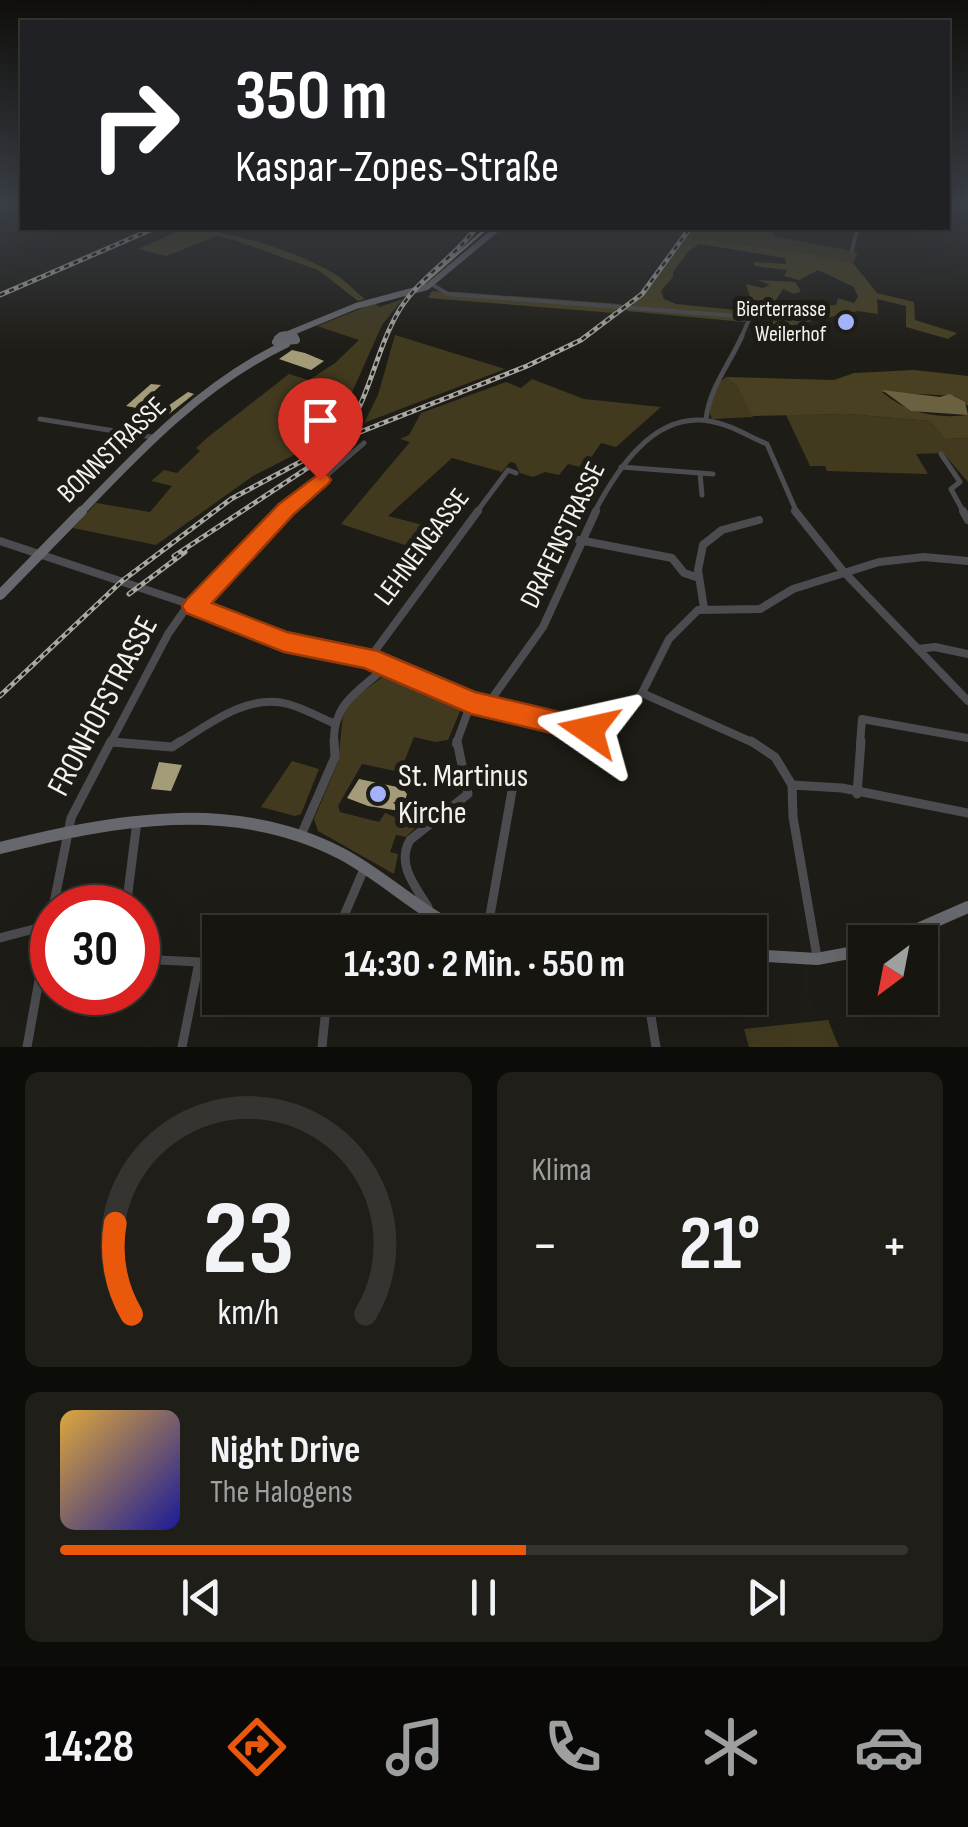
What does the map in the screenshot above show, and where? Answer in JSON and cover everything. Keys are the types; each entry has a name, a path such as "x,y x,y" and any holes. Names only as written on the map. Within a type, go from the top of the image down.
{"main road":[{"path":"281,343 279,336 295,333 343,310 431,284 468,253"},
{"name":"BONNSTRASSE","path":"0,594 152,437 281,343"},
{"path":"0,848 138,820 208,818 302,833 365,868 427,915"},
{"path":"927,925 968,907"},
{"path":"767,956 818,958 848,953"}],"street":[{"path":"431,284 448,294 750,317 726,371 710,390 706,420 767,444 796,512 843,571 968,700"},
{"path":"40,419 152,437"},
{"name":"DRAFENSTRASSE","path":"488,704 536,639 579,540 621,467 636,450 675,424 706,420"},
{"name":"FRONHOFSTRASSE","path":"57,885 66,832 168,634 286,509 364,443"},
{"path":"941,454 960,482 952,489 968,520"},
{"path":"621,467 712,474"},
{"name":"LEHNENGASSE","path":"368,659 508,470 516,472"},
{"path":"700,473 702,495"},
{"path":"704,608 696,558 703,540 724,528 759,520"},
{"path":"579,540 672,558 684,572 699,578"},
{"path":"0,541 192,605 284,642 368,659 471,703 589,730 614,722 642,693 669,639 690,616 704,608 763,608 794,588 843,571 922,557 968,560"},
{"path":"918,650 935,647 968,654"},
{"path":"302,833 335,757 333,723 342,704 388,666"},
{"path":"642,693 759,745 775,757 789,780 818,958"},
{"path":"112,742 172,747 230,711 262,703 286,704 333,723"},
{"path":"430,915 402,870 402,858 408,843 420,831 468,794 470,788 454,748 457,729 471,703"},
{"path":"856,794 862,719 968,738"},
{"path":"490,915 515,774"},
{"path":"789,780 968,814"},
{"path":"129,885 138,820"},
{"path":"344,915 365,868"},
{"path":"0,938 30,930"},
{"path":"160,960 202,962"},
{"path":"182,1047 199,962"},
{"name":"FRONHOFSTRASSE","path":"27,1047 33,1015"},
{"path":"322,1047 325,1015"},
{"path":"651,1015 656,1047"}],"shaded area":[{"path":"270,253 289,253 335,274 365,299 358,301 318,270"},
{"path":"672,253 687,253 661,291 664,299 676,304 746,311 751,300 746,284 763,288 770,285 758,280 795,282 801,291 794,294 783,289 767,314 744,322 626,311 653,284"},
{"path":"753,253 804,253 853,263 877,293 914,302 915,320 957,333 948,339 906,327 906,306 877,299 878,314 858,311 781,328 771,325 775,317 808,311 801,304 804,300 822,306 836,305 838,298 854,303 858,297 854,287 818,270 799,280 784,276 787,270 755,266 754,262 786,264 785,258"},
{"path":"804,253 858,253 853,263"},
{"path":"432,291 621,304 614,313 428,298"},
{"path":"403,299 382,325 333,435 253,476 156,545 73,528 96,503 150,512 172,486 151,481 164,470 177,473 200,451 196,448 208,437 289,374 309,380 359,340 317,326 375,303 379,307"},
{"path":"395,335 505,369 364,423 378,395"},
{"path":"914,370 968,376 968,406 955,396 882,392 922,413 968,415 968,438 945,439 930,421 848,414 752,416 737,386 726,377 834,380 854,373"},
{"path":"726,377 737,386 753,417 712,419 712,395"},
{"path":"532,379 584,399 661,407 616,447 601,443 584,468 568,464 559,475 545,472 533,477 520,473 515,463 510,462 502,472 452,458 388,516 427,526 411,547 341,524 410,442 400,439 409,435 421,413 506,382 521,388"},
{"path":"882,390 940,397 950,394 965,402 968,415 911,411"},
{"path":"848,414 930,421 945,439 968,438 968,482 943,453 916,454 928,474 827,471 825,466 810,466 786,415"},
{"path":"391,671 458,701 461,709 448,740 435,742 414,737 400,772 362,764 338,806 340,812 379,822 385,813 417,826 406,837 396,835 390,852 398,854 394,874 318,831 314,819 338,762 344,705"},
{"path":"292,761 319,769 301,814 295,816 261,807"},
{"path":"828,1020 839,1047 749,1047 744,1029"}],"building":[{"path":"292,350 324,361 311,370 279,359"},
{"path":"151,384 161,385 143,402 168,406 188,392 194,394 169,414 126,406"},
{"path":"159,762 182,765 171,791 151,789"},
{"name":"St. Martinus Kirche","path":"359,779 402,788 407,794 404,804 393,802 400,811 347,798"}],"tram line":[{"path":"423,284 459,253"}],"railway":[{"path":"0,295 97,253"},
{"path":"341,438 359,407 400,309 454,253"},
{"path":"0,696 122,581 231,499 345,438 527,366 581,340 642,294 672,253"},
{"path":"174,556 312,465"},
{"path":"129,594 185,552"}],"place":[{"name":"Bierterrasse Weilerhof","path":"846,322"},
{"name":"St. Martinus Kirche","path":"378,794"}],"route":[{"path":"320,480 286,509 194,606 284,642 368,659 471,703 589,730"}]}
